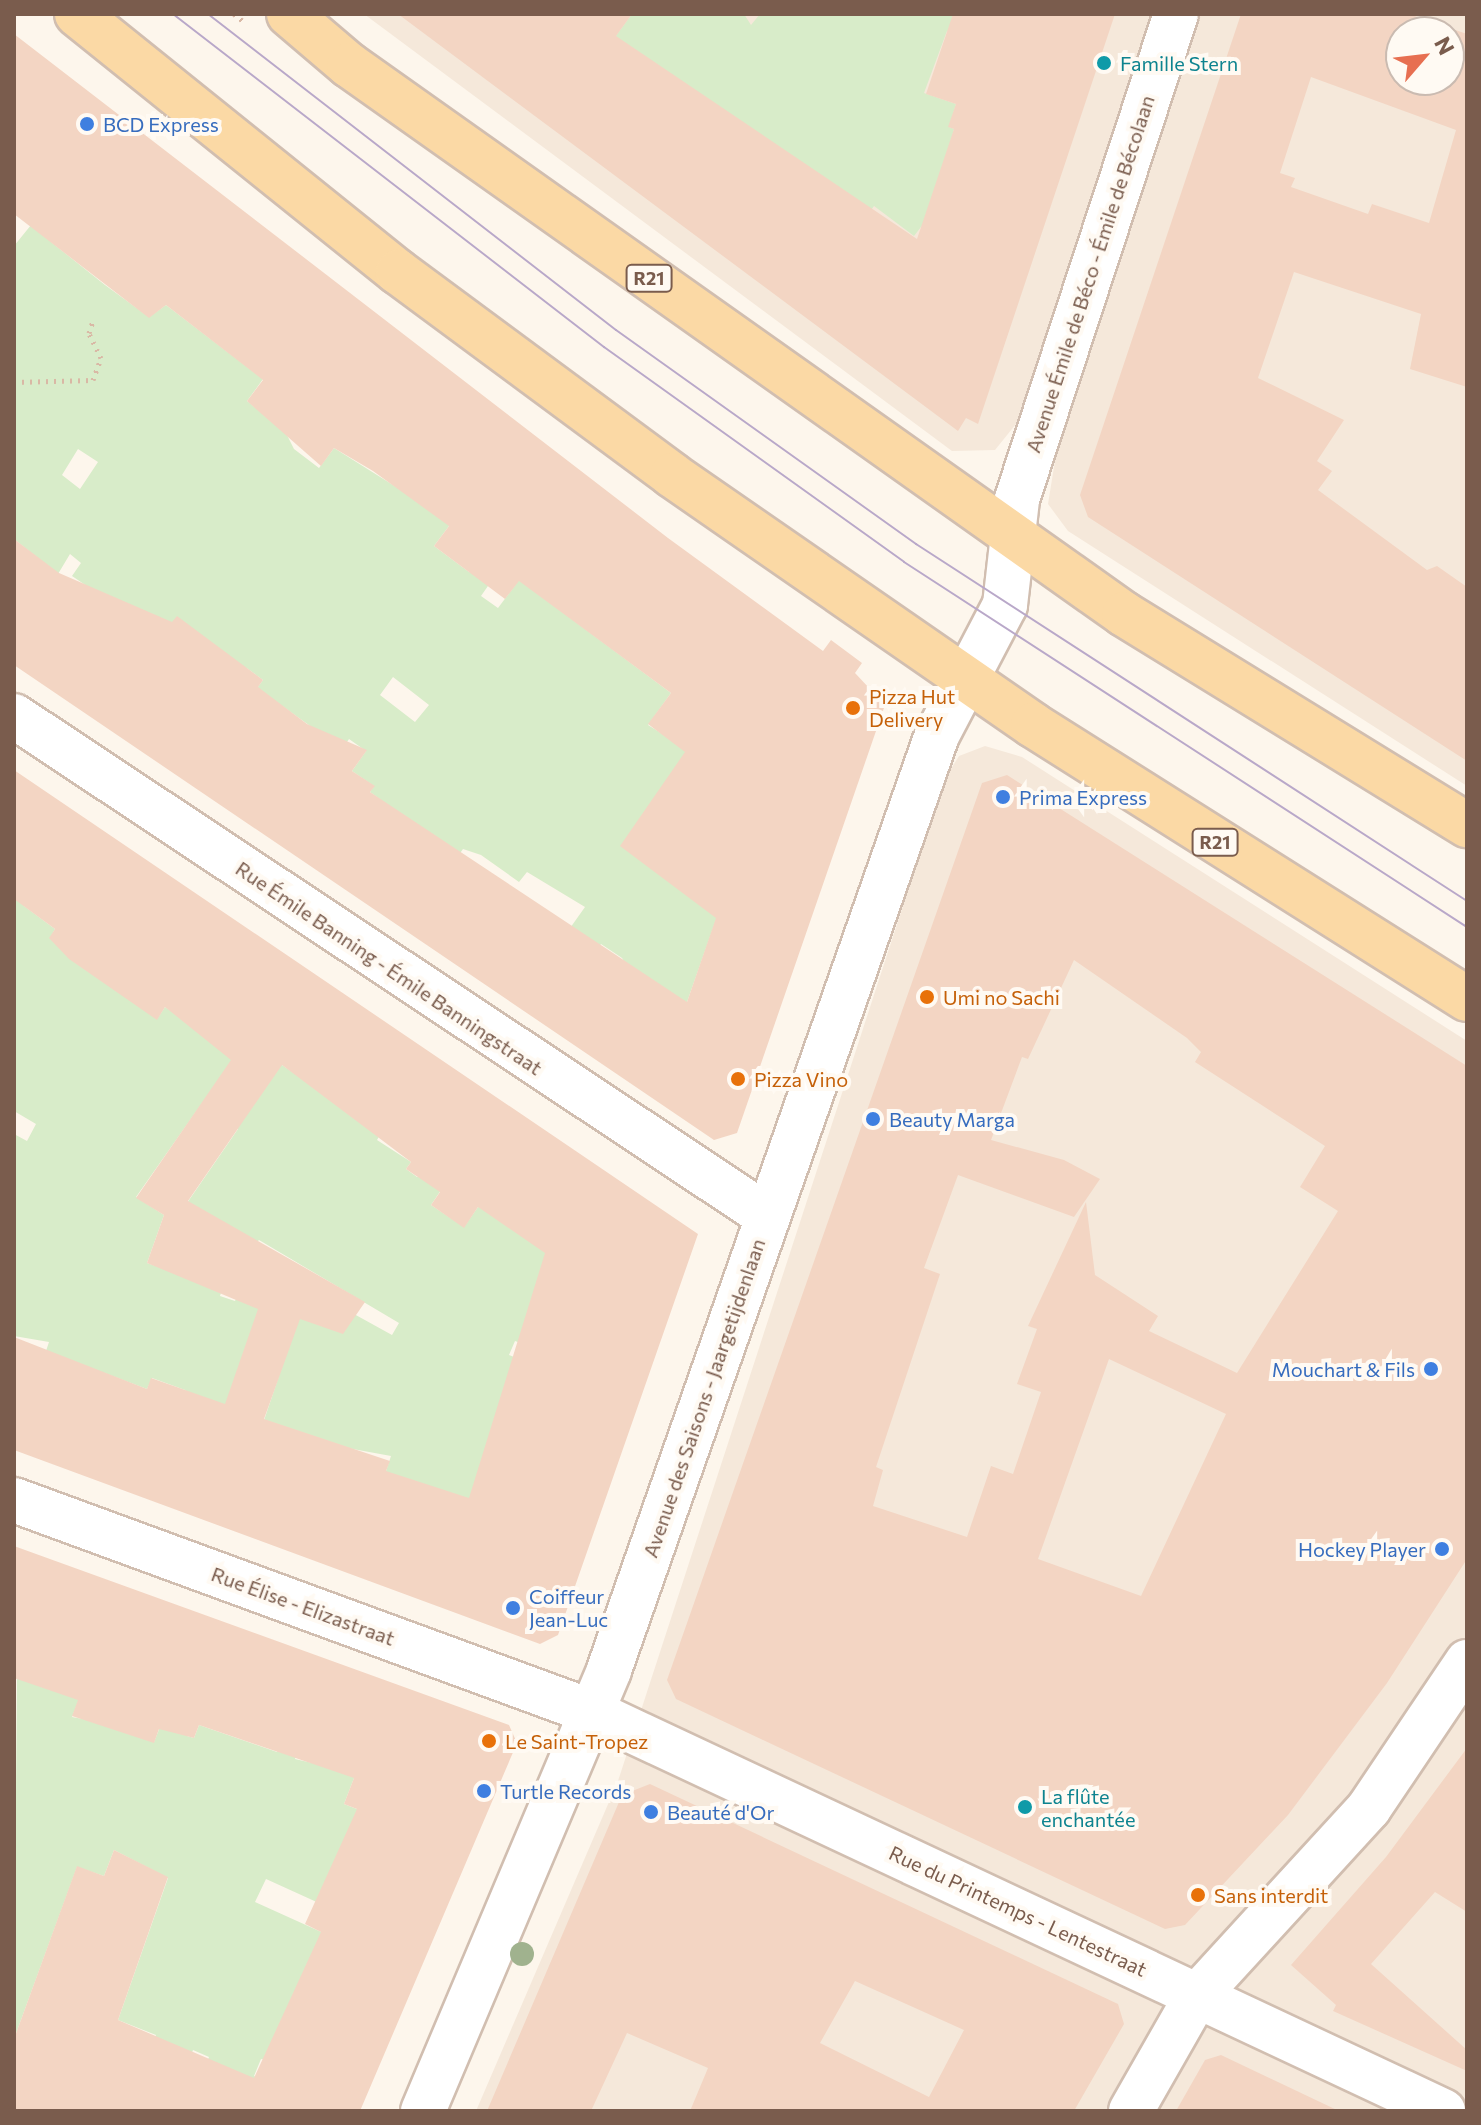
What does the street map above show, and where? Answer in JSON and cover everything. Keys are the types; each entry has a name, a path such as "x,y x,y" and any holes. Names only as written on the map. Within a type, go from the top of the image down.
{"main road":[{"name":"R21","path":"77,14 398,272 672,475 967,678 1467,999"},
{"name":"R21","path":"289,14 349,65 1124,614 1467,825"}],"street":[{"name":"Avenue Émile de Béco - Émile de Bécolaan","path":"967,678 1005,605 1013,536 1030,458 1176,14"},
{"name":"Avenue des Saisons - Jaargetijdenlaan","path":"423,2111 592,1712 937,735 967,678"},
{"name":"Rue Émile Banning - Émile Banningstraat","path":"14,716 767,1216"},
{"name":"Rue Élise - Elizastraat","path":"14,1500 592,1712"},
{"path":"1131,2111 1196,1997 1369,1808 1467,1662"},
{"name":"Rue du Printemps - Lentestraat","path":"592,1712 1443,2111"}],"path":[{"path":"14,382 93,380 101,358 89,333 93,321"}],"shaded area":[{"path":"364,14 1467,14 1467,786 1068,531 1048,504 1059,436 1020,419 995,450 952,451"},
{"path":"985,746 1022,757 1467,1041 1467,2111 476,2111 618,1781 944,780 959,756"}],"green space":[{"path":"632,14 744,14 751,25 760,14 999,14 947,31 924,93 956,104 949,127 954,129 931,214 914,236 874,206 856,231 726,111 612,41"},
{"path":"44,209 51,242 105,285 149,317 166,305 263,379 247,401 285,431 294,449 319,468 334,448 452,522 434,546 469,572 497,573 481,596 498,608 519,580 671,693 648,725 661,733 709,720 621,846 738,857 674,1039 622,958 601,944 592,958 563,938 585,907 527,872 519,882 481,855 463,849 458,856 370,792 374,786 352,771 366,751 349,739 337,757 327,738 257,688 263,680 248,669 103,597 72,576 81,563 70,554 58,574 14,539 14,246","holes":["78,449 98,462 80,489 62,475","393,677 429,705 415,722 380,695"]},
{"path":"14,879 34,891 24,906 55,929 50,938 157,1019 165,1007 230,1049 233,1062 282,1065 381,1133 377,1140 411,1162 406,1169 417,1177 449,1178 431,1205 464,1227 478,1207 563,1222 543,1351 515,1341 509,1355 529,1363 494,1508 383,1480 391,1456 260,1432 279,1376 231,1438 185,1390 152,1378 147,1389 46,1351 49,1342 14,1336 14,1134 27,1141 36,1124 14,1111","holes":["202,1103 238,1129 176,1219 244,1255 259,1240 399,1323 392,1335 354,1314 299,1318 238,1294 235,1301 220,1296 226,1276 185,1276 147,1263 164,1215 136,1197"]},
{"path":"17,1672 85,1684 72,1717 83,1719 91,1696 119,1705 111,1728 154,1742 164,1717 190,1726 187,1736 194,1738 199,1725 277,1752 288,1724 306,1731 295,1759 356,1773 344,1804 367,1813 340,1849 366,1861 350,1895 339,1892 332,1909 266,1879 255,1902 328,1935 313,1966 307,1964 271,2061 261,2059 254,2076 263,2079 257,2094 265,2098 259,2111 163,2111 132,2100 156,2035 118,2020 168,1878 114,1850 104,1876 77,1867 14,2039","holes":["193,2050 209,2057 195,2094 179,2087"]}],"building":[{"path":"398,14 632,14 616,36 917,239 954,129 948,127 956,104 926,94 953,14 1115,14 978,424 966,418 958,431"},
{"path":"1241,14 1415,16 1385,16 1385,96 1465,96 1467,34 1467,387 1410,369 1421,314 1294,272 1258,378 1344,420 1317,461 1332,471 1318,490 1427,570 1437,566 1467,587 1467,761 1088,517 1080,495","holes":["1311,77 1456,130 1429,223 1372,204 1368,214 1291,187 1295,178 1280,173"]},
{"path":"14,34 668,538 823,651 831,640 862,663 855,673 885,705 737,1133 714,1140 14,665 14,539 59,573 172,622 177,616 263,680 258,687 307,724 367,750 352,771 375,786 370,792 687,1002 716,918 620,846 685,752 648,724 671,693 519,581 505,599 434,546 449,526 373,471 334,448 321,466 247,401 263,380 166,305 149,318 14,214"},
{"path":"14,770 698,1234 558,1635 540,1644 14,1450 14,1337 147,1389 151,1378 225,1404 258,1309 147,1263 164,1215 136,1198 231,1060 165,1007 157,1020 69,959 49,938 55,929 14,899","holes":["282,1065 411,1162 406,1169 440,1192 431,1205 464,1228 478,1207 545,1253 469,1498 386,1471 390,1461 264,1419 300,1319 343,1334 365,1302 188,1201"]},
{"path":"1007,775 1467,1066 1467,1559 1387,1683 1288,1815 1185,1925 1165,1929 676,1699 667,1680 982,783","holes":["1074,960 1187,1038 1201,1052 1195,1062 1325,1146 1300,1187 1338,1211 1237,1373 1149,1331 1158,1316 1095,1275 1086,1202 1028,1326 1037,1329 1017,1384 1041,1392 1013,1474 991,1466 967,1537 873,1506 883,1470 876,1467 940,1274 924,1268 958,1175 1074,1217 1100,1179 1064,1160 991,1140 1022,1057 1028,1059","1109,1359 1226,1414 1141,1596 1038,1559"]},
{"path":"14,1546 509,1725 517,1743 360,2111 14,2111 14,2039 77,1866 104,1876 114,1850 168,1877 118,2020 254,2078 321,1932 305,1924 357,1809 344,1804 354,1778 199,1725 194,1738 159,1729 154,1743 72,1716 78,1700 14,1678"},
{"path":"1467,1748 1467,1912 1435,1892 1371,1964 1467,2050 1467,2071 1333,2011 1336,2005 1291,1965 1386,1857"},
{"path":"650,1784 1118,2004 1124,2024 1074,2111 690,2111 708,2068 627,2033 591,2111 487,2111 622,1795","holes":["855,1981 964,2030 929,2097 820,2043"]},
{"path":"1221,2055 1339,2111 1176,2111 1205,2060"}],"tram line":[{"path":"173,14 604,347 904,562 1467,927"},
{"path":"208,14 616,330 916,544 1467,901"}],"place":[{"name":"Famille Stern","path":"1104,63"},
{"name":"BCD Express","path":"87,124"},
{"name":"Pizza Hut Delivery","path":"853,708"},
{"name":"Prima Express","path":"1003,797"},
{"name":"Umi no Sachi","path":"927,997"},
{"name":"Pizza Vino","path":"738,1079"},
{"name":"Beauty Marga","path":"873,1119"},
{"name":"Mouchart & Fils","path":"1431,1369"},
{"name":"Hockey Player","path":"1442,1549"},
{"name":"Coiffeur Jean-Luc","path":"513,1608"},
{"name":"Le Saint-Tropez","path":"489,1741"},
{"name":"Turtle Records","path":"484,1791"},
{"name":"La flûte enchantée","path":"1025,1807"},
{"name":"Beauté d'Or","path":"651,1812"},
{"name":"Sans interdit","path":"1198,1895"}]}
